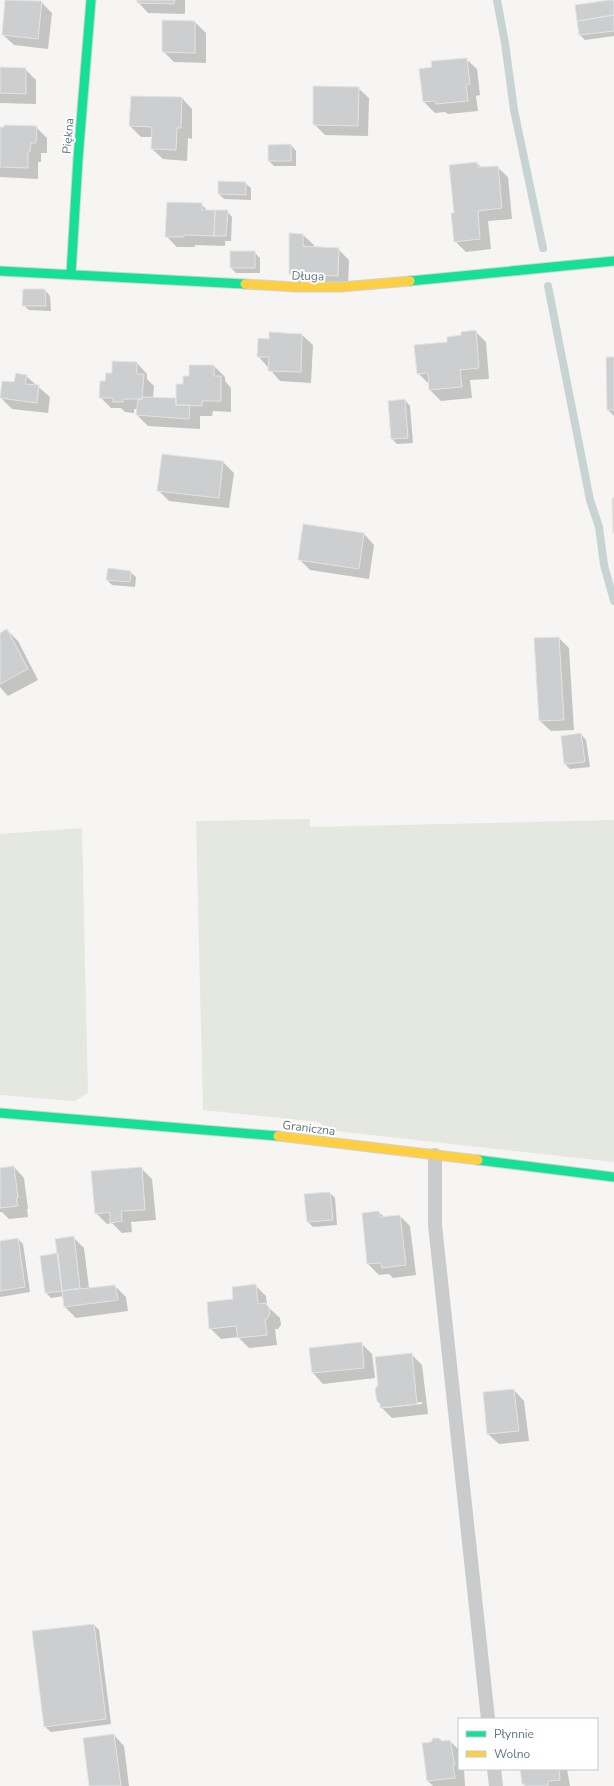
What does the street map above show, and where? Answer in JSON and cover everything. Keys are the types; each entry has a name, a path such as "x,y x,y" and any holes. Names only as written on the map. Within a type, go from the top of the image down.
{"street":[{"name":"Piękna","path":"71,274 78,159 91,0"},
{"name":"Długa","path":"0,271 304,288 356,288 392,283 614,261"},
{"name":"Graniczna","path":"0,1113 270,1135 614,1177"}],"lane":[{"path":"435,1155 435,1225 488,1718"},
{"path":"494,1770 496,1786"}],"shaded area":[{"path":"310,819 310,827 614,820 614,1162 327,1130 319,1122 203,1110 196,821"},
{"path":"82,828 88,1093 74,1101 0,1095 0,834"}],"building":[{"path":"5,0 42,1 38,39 2,35"},
{"path":"137,0 175,0 174,4 137,3"},
{"path":"614,0 614,15 577,21 575,5"},
{"path":"614,15 614,31 579,35 577,21"},
{"path":"162,20 195,21 195,53 162,52"},
{"path":"467,58 470,84 466,85 468,101 436,104 435,101 423,102 419,69 432,67 431,61"},
{"path":"0,67 26,68 26,94 0,93"},
{"path":"313,86 359,87 358,126 313,125"},
{"path":"131,96 182,97 181,128 177,128 176,150 151,149 152,127 129,126"},
{"path":"4,125 37,126 36,143 31,143 30,152 28,152 28,168 0,167 0,127 4,127"},
{"path":"291,144 291,161 268,161 268,145"},
{"path":"477,162 478,167 498,166 502,208 478,211 480,239 454,242 451,213 454,213 449,165"},
{"path":"218,181 246,182 246,195 218,194"},
{"path":"167,202 202,203 202,210 215,210 214,236 184,235 184,237 165,237"},
{"path":"215,210 228,210 226,236 214,236"},
{"path":"289,233 303,234 303,246 339,248 338,276 289,274"},
{"path":"230,251 255,251 255,268 230,268"},
{"path":"23,289 45,289 46,306 22,306"},
{"path":"476,330 479,368 460,370 462,387 429,390 428,373 417,374 414,345 447,342 447,337 461,335 461,332"},
{"path":"269,332 302,334 301,372 268,371 269,357 257,357 258,338 269,339"},
{"path":"606,357 614,357 614,410 607,410"},
{"path":"112,361 137,362 137,374 144,374 142,399 124,399 123,402 113,402 113,398 99,398 100,381 105,381 106,373 112,373"},
{"path":"189,365 214,365 214,376 221,376 221,401 202,401 202,406 176,405 176,384 183,384 183,376 189,376"},
{"path":"16,373 27,375 25,384 39,385 37,403 0,398 2,381 14,382"},
{"path":"142,397 176,398 176,405 190,405 189,419 136,415 138,399 142,399"},
{"path":"405,399 408,438 391,439 388,401"},
{"path":"162,454 223,461 219,498 157,491"},
{"path":"612,498 614,498 614,533 613,533"},
{"path":"303,524 364,533 359,569 298,560"},
{"path":"108,568 131,571 130,582 106,580"},
{"path":"7,629 28,669 0,684 0,633"},
{"path":"559,637 564,720 539,721 534,638"},
{"path":"581,733 585,762 564,764 561,736"},
{"path":"14,1166 18,1206 0,1208 0,1168"},
{"path":"142,1167 145,1210 121,1211 122,1221 110,1223 110,1212 95,1214 91,1171"},
{"path":"330,1192 333,1220 307,1222 304,1194"},
{"path":"379,1211 380,1217 400,1215 406,1265 382,1268 381,1263 367,1264 362,1213"},
{"path":"74,1236 80,1288 62,1291 55,1239"},
{"path":"18,1238 25,1287 0,1291 0,1241"},
{"path":"58,1253 62,1291 45,1293 40,1256"},
{"path":"256,1284 258,1304 265,1303 269,1307 270,1314 267,1319 265,1319 267,1335 238,1338 236,1326 209,1329 207,1302 233,1299 232,1287"},
{"path":"115,1285 118,1300 64,1307 62,1291"},
{"path":"362,1342 364,1368 312,1373 309,1348"},
{"path":"412,1353 417,1404 380,1408 375,1389 378,1385 375,1357"},
{"path":"514,1389 519,1431 487,1434 483,1392"},
{"path":"94,1624 106,1719 44,1727 32,1631"},
{"path":"114,1734 121,1786 89,1786 83,1738"},
{"path":"433,1738 439,1738 442,1741 450,1740 455,1765 453,1765 455,1778 427,1781 422,1743 431,1742"},
{"path":"520,1770 559,1770 560,1780 548,1781 548,1786 525,1786 522,1784"}],"waterway":[{"path":"497,0 505,43 514,110 543,248"},
{"path":"548,286 590,500 599,527 604,565 614,601"}],"traffic: fast":[{"path":"71,274 78,159 91,0"},
{"path":"410,281 614,261"},
{"path":"0,271 245,284"},
{"path":"0,1113 278,1136"},
{"path":"478,1160 614,1177"}],"traffic: slow":[{"path":"245,284 296,287 341,287 410,281"},
{"path":"278,1136 478,1160"}]}
